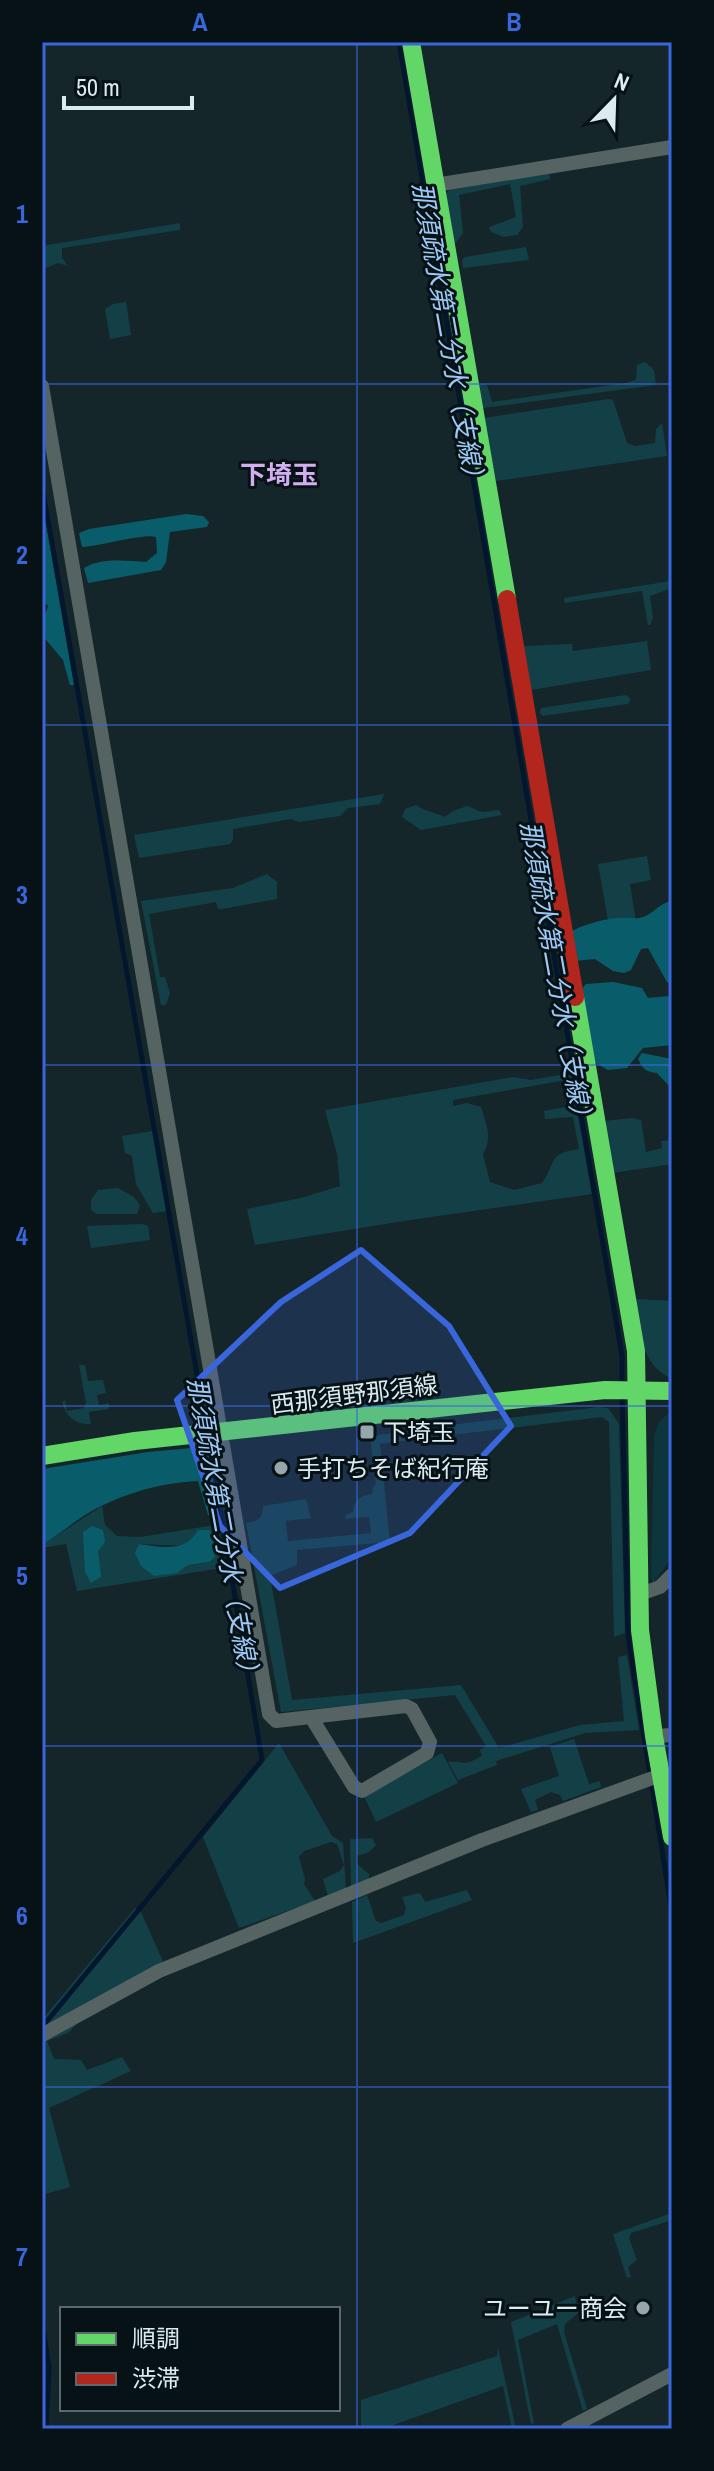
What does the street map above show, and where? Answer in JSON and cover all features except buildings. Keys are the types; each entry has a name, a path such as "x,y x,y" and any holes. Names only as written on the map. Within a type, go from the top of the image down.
{"street":[{"path":"411,42 636,1351 639,1389 640,1630 663,1735 661,1775 672,1837"},
{"path":"435,185 672,147"},
{"path":"42,386 269,1714 276,1721 406,1706 412,1709 430,1742 427,1753 362,1791 354,1787 311,1717"},
{"name":"西那須野那須線","path":"42,1456 135,1441 605,1390 672,1391"},
{"path":"640,1594 660,1587 672,1575"},
{"path":"42,2035 159,1971 482,1840 661,1775"},
{"path":"567,2429 672,2374"}],"highlighted area":[{"path":"361,1250 449,1326 511,1426 410,1533 280,1588 220,1526 177,1400 281,1302"}],"shaded area":[{"path":"549,172 550,179 520,186 523,227 517,235 504,237 491,232 489,227 516,217 510,184 459,195 463,233 454,245 445,194 450,190"},
{"path":"180,223 180,230 62,248 62,258 68,266 58,263 42,272 42,246"},
{"path":"526,247 529,260 463,268 462,260 465,257"},
{"path":"126,302 131,335 110,339 105,309"},
{"path":"645,362 654,370 656,385 483,408 478,386 483,383 487,385 492,402 626,383 636,380 637,365"},
{"path":"613,400 627,443 635,446 655,443 656,429 662,423 667,456 496,481 484,418"},
{"path":"186,514 203,516 209,522 207,527 170,532 166,562 161,570 88,583 84,568 99,562 146,562 157,553 156,537 82,547 79,533"},
{"path":"42,521 46,523 74,685 70,685 63,660 42,635 42,613 48,606 42,600"},
{"path":"671,581 672,588 650,596 653,618 650,625 642,591 565,603 564,598"},
{"path":"647,641 651,670 531,690 524,646 572,644 573,651"},
{"path":"626,695 631,699 628,704 542,716 540,713 541,708"},
{"path":"384,794 380,804 348,808 340,816 299,822 291,819 233,829 230,844 139,858 134,835"},
{"path":"416,805 445,817 467,806 482,812 499,810 502,815 421,830 402,817 405,809"},
{"path":"647,856 651,880 630,884 636,922 609,926 598,864"},
{"path":"267,874 277,882 277,899 222,909 218,909 216,902 149,914 160,977 165,977 170,993 166,1005 161,1005 141,901 233,888"},
{"path":"672,901 672,984 667,982 648,948 641,949 631,970 624,973 613,971 595,959 574,961 571,932 615,918 644,917"},
{"path":"613,982 642,988 648,998 672,998 672,1045 643,1048 627,1068 608,1070 594,1062 581,990 586,984"},
{"path":"642,1053 672,1059 672,1089 657,1073 643,1068 638,1059"},
{"path":"571,1073 572,1079 453,1100 453,1106 467,1103 481,1107 488,1130 488,1142 483,1154 490,1182 514,1190 542,1183 557,1157 579,1149 573,1117 545,1119 544,1111 576,1105 592,1194 255,1245 247,1209 340,1186 337,1154 325,1110 513,1077 531,1080"},
{"path":"641,1120 646,1152 662,1148 661,1141 672,1140 672,1164 612,1173 604,1121"},
{"path":"153,1131 167,1211 153,1213 136,1184 132,1156 125,1153 122,1136"},
{"path":"118,1188 134,1197 140,1205 137,1214 97,1214 91,1210 91,1200 98,1190"},
{"path":"87,1226 148,1226 150,1240 91,1248"},
{"path":"635,1299 672,1301 672,1379 661,1372 647,1355"},
{"path":"79,1365 85,1365 88,1381 103,1380 106,1393 97,1395 99,1405 109,1403 109,1409 89,1412 91,1424 72,1419 66,1412 62,1402 65,1400 67,1411 84,1408 86,1403"},
{"path":"608,1408 619,1424 625,1633 614,1637 609,1422 602,1417 443,1436 442,1426"},
{"path":"672,1410 672,1557 654,1582 651,1579 654,1435 659,1422"},
{"path":"417,1430 418,1439 380,1444 390,1542 297,1550 297,1565 270,1576 292,1700 461,1685 499,1748 580,1725 624,1721 618,1657 627,1655 639,1730 585,1733 496,1761 497,1765 458,1780 448,1762 470,1762 482,1756 480,1750 486,1746 455,1695 281,1712 246,1523 259,1519 263,1506 306,1499 311,1518 286,1521 288,1541 371,1533 369,1517 345,1519 353,1512 359,1499 372,1494 376,1484 370,1436"},
{"path":"191,1448 212,1450 223,1514 215,1518 208,1515 198,1481 167,1485 136,1492 106,1504 42,1545 42,1469"},
{"path":"102,1506 105,1525 117,1536 140,1537 215,1525 222,1568 77,1591 66,1544 42,1548 42,1545","holes":["193,1541 209,1562 188,1565 176,1573 140,1544 185,1546"]},
{"path":"92,1526 103,1530 105,1542 98,1551 101,1577 91,1583 85,1572 83,1532"},
{"path":"198,1530 209,1530 213,1535 215,1557 209,1562 188,1565 177,1573 154,1576 141,1566 135,1553 139,1544 173,1547 187,1542"},
{"path":"574,1739 589,1784 600,1781 601,1787 563,1801 560,1795 551,1792 535,1800 538,1810 531,1812 521,1789 559,1776 550,1747"},
{"path":"279,1743 332,1836 343,1843 346,1889 328,1896 323,1879 340,1871 344,1865 337,1844 331,1842 304,1851 299,1857 304,1884 315,1901 239,1928 203,1837"},
{"path":"442,1753 458,1783 376,1822 364,1796"},
{"path":"372,1838 376,1845 369,1852 357,1856 357,1864 369,1874 369,1879 351,1887 350,1839"},
{"path":"467,1890 472,1900 353,1943 352,1902 367,1895 376,1921 381,1923 404,1915 406,1908 402,1897 420,1893 425,1902"},
{"path":"135,1908 141,1912 165,1966 98,2002 68,2033 47,2041 54,2059 81,2060 87,2070 122,2057 131,2071 49,2108 70,2187 42,2195 42,2020"},
{"path":"672,2213 672,2220 631,2233 629,2238 637,2260 628,2267 631,2277 627,2278 613,2234"},
{"path":"575,2296 578,2313 565,2324 564,2332 587,2409 583,2411 557,2324 518,2340 534,2423 531,2424 511,2322"},
{"path":"498,2348 516,2429 512,2429 503,2386 382,2429 361,2429 361,2400 497,2356"}],"waterway":[{"name":"那須疏水第二分水（支線）","path":"399,42 622,1356 622,1382"},
{"name":"那須疏水第二分水（支線）","path":"42,486 206,1426"},
{"name":"那須疏水第二分水（支線）","path":"622,1396 628,1635 672,1913"},
{"name":"那須疏水第二分水（支線）","path":"42,2031 262,1760 209,1440"},
{"name":"那須疏水第二分水（支線）","path":"42,2321 49,2368 46,2429"}],"traffic: fast":[{"path":"411,42 507,599"},
{"path":"575,997 636,1351 640,1630 672,1837"},
{"path":"42,1456 135,1441 605,1390 672,1391"}],"traffic: jam":[{"path":"507,599 575,997"}],"place":[{"name":"下埼玉","path":"367,1432"},
{"name":"手打ちそば紀行庵","path":"281,1468"},
{"name":"ユーユー商会","path":"643,2308"}],"district":[{"name":"下埼玉","path":"279,474"}]}
